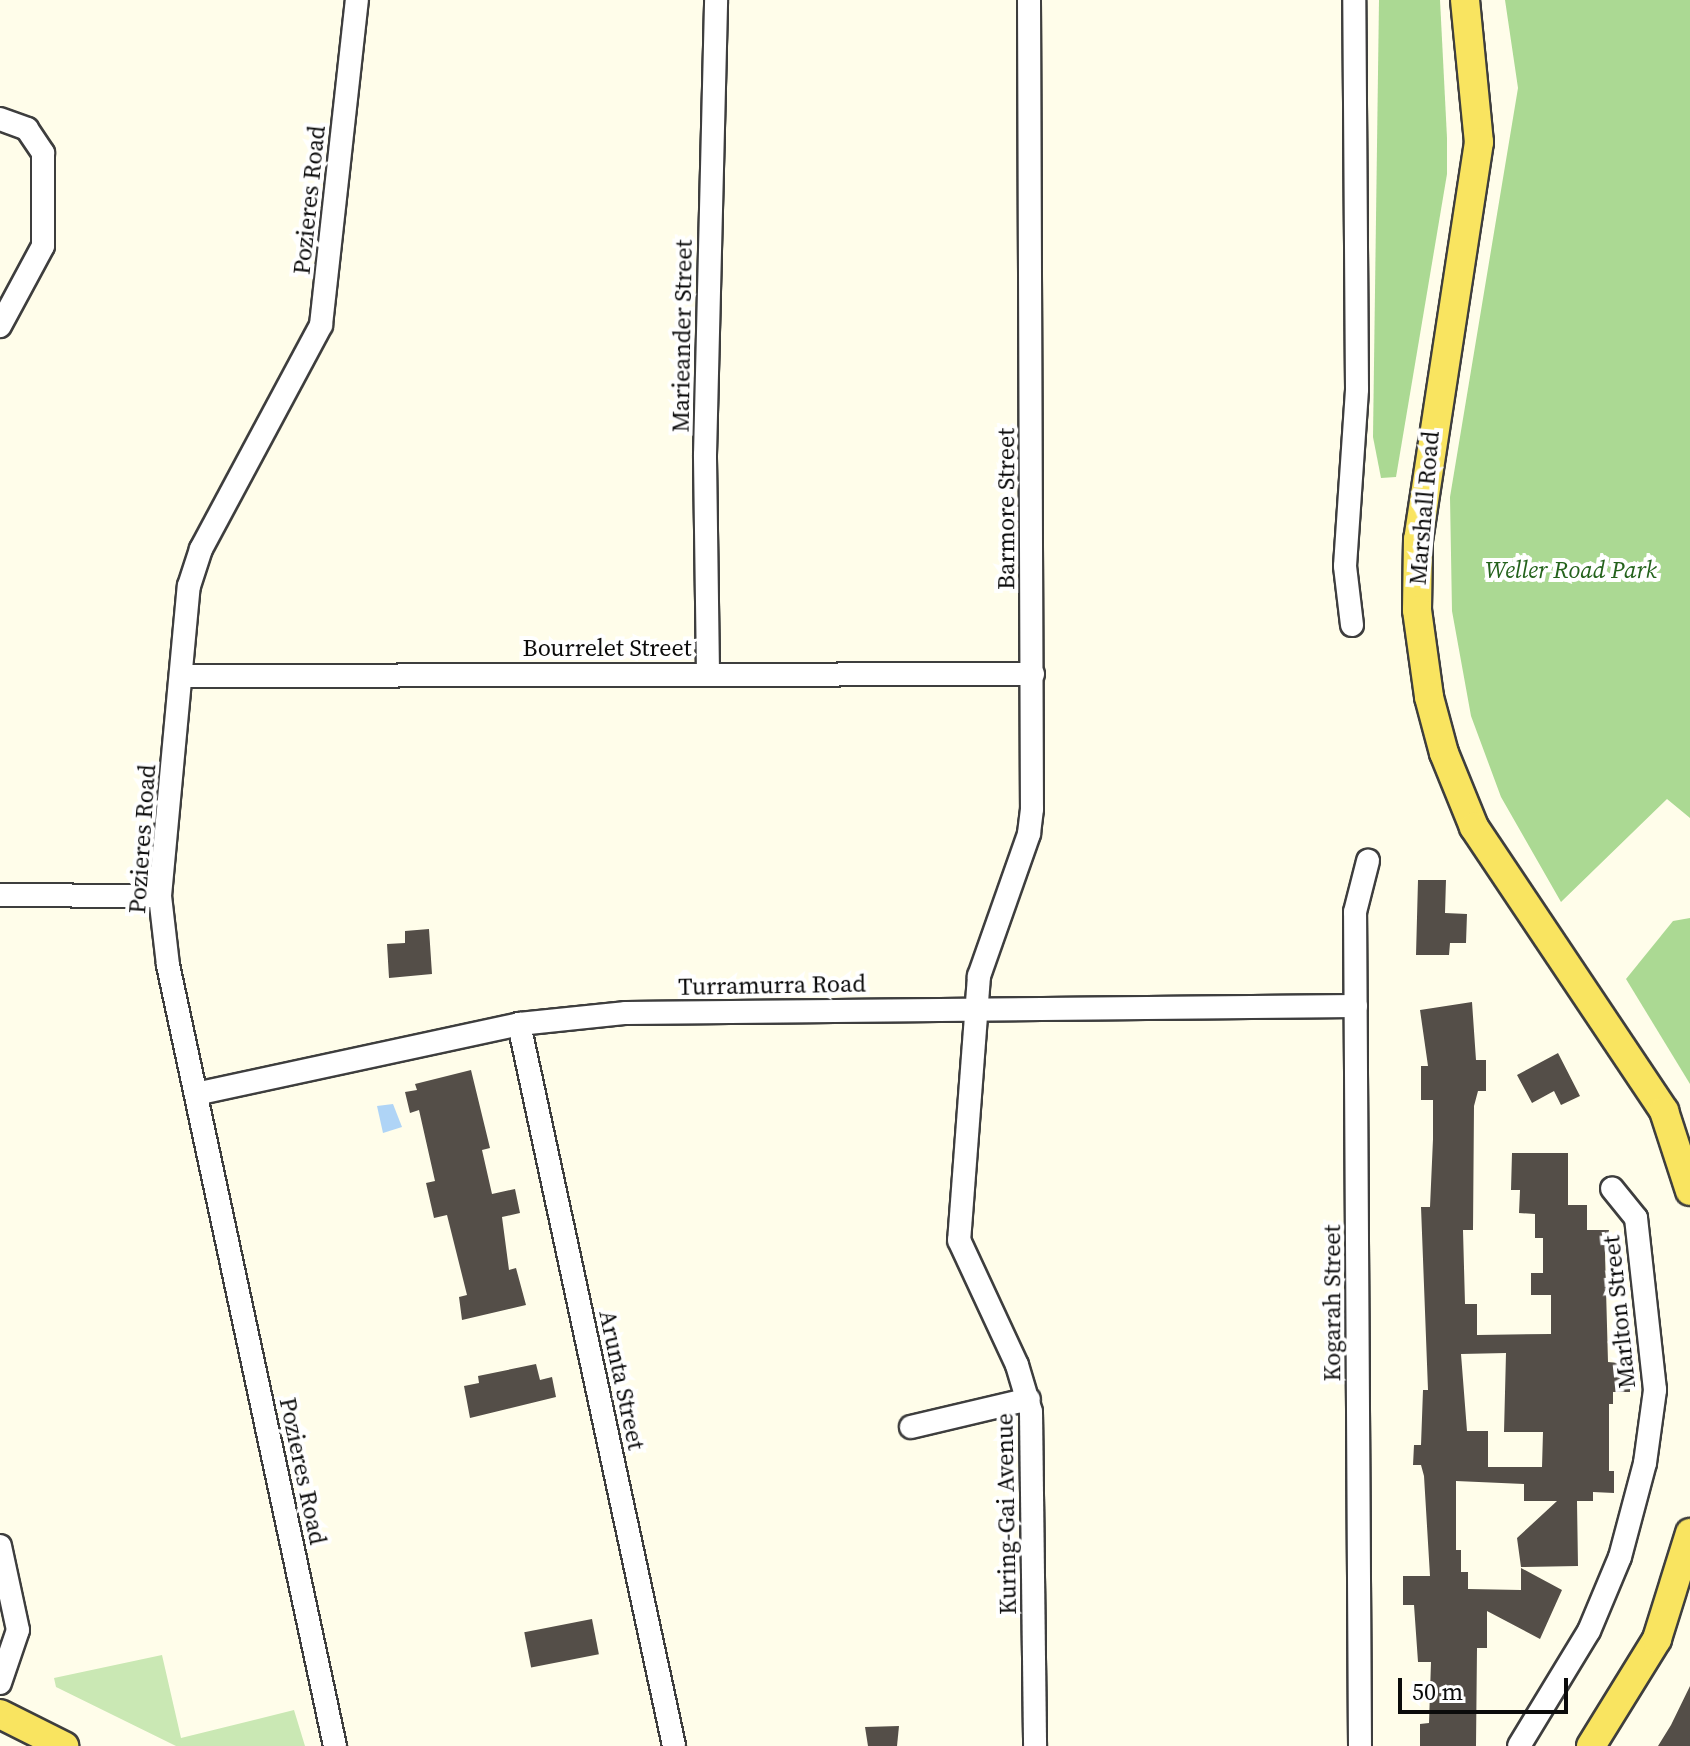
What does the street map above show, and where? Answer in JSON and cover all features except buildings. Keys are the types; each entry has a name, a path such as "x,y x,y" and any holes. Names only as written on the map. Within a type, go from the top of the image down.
{"main road":[{"name":"Marshall Road","path":"1465,0 1479,142 1418,539 1417,610 1429,697 1444,753 1474,827 1664,1111 1690,1191"},
{"path":"1591,1746 1657,1639 1690,1533"},
{"path":"0,1714 64,1746"}],"street":[{"name":"Pozieres Road","path":"335,1746 167,957 160,896 193,567 321,325 357,0"},
{"name":"Marieander Street","path":"708,673 705,455 716,0"},
{"name":"Barmore Street","path":"977,1008 981,965 1031,824 1029,0"},
{"path":"1352,625 1345,566 1357,389 1354,0"},
{"path":"0,119 27,129 43,153 43,246 0,326"},
{"name":"Bourrelet Street","path":"181,676 1033,674"},
{"name":"Kogarah Street","path":"1360,1746 1355,912 1368,861"},
{"path":"0,895 160,896"},
{"name":"Turramurra Road","path":"196,1094 519,1024 626,1013 1356,1006"},
{"name":"Kuring-Gai Avenue","path":"977,1008 959,1240 1029,1399 1034,1451 1035,1746"},
{"name":"Arunta Street","path":"519,1024 674,1746"},
{"name":"Marlton Street","path":"1519,1746 1589,1631 1616,1568 1645,1463 1655,1390 1636,1218 1612,1188"},
{"path":"911,1427 1029,1399"},
{"path":"0,1546 18,1630 0,1683"}],"green space":[{"path":"1379,0 1440,0 1447,138 1447,174 1396,477 1381,478 1373,437"},
{"name":"Weller Road Park","path":"1505,0 1690,0 1690,818 1667,799 1561,902 1501,797 1471,716 1452,611 1450,497 1518,88"},
{"path":"1690,918 1690,1084 1626,979 1673,921"},
{"path":"162,1655 181,1738 294,1710 305,1746 176,1746 56,1687 54,1678"}],"water":[{"path":"393,1104 402,1127 383,1133 377,1106"}]}
